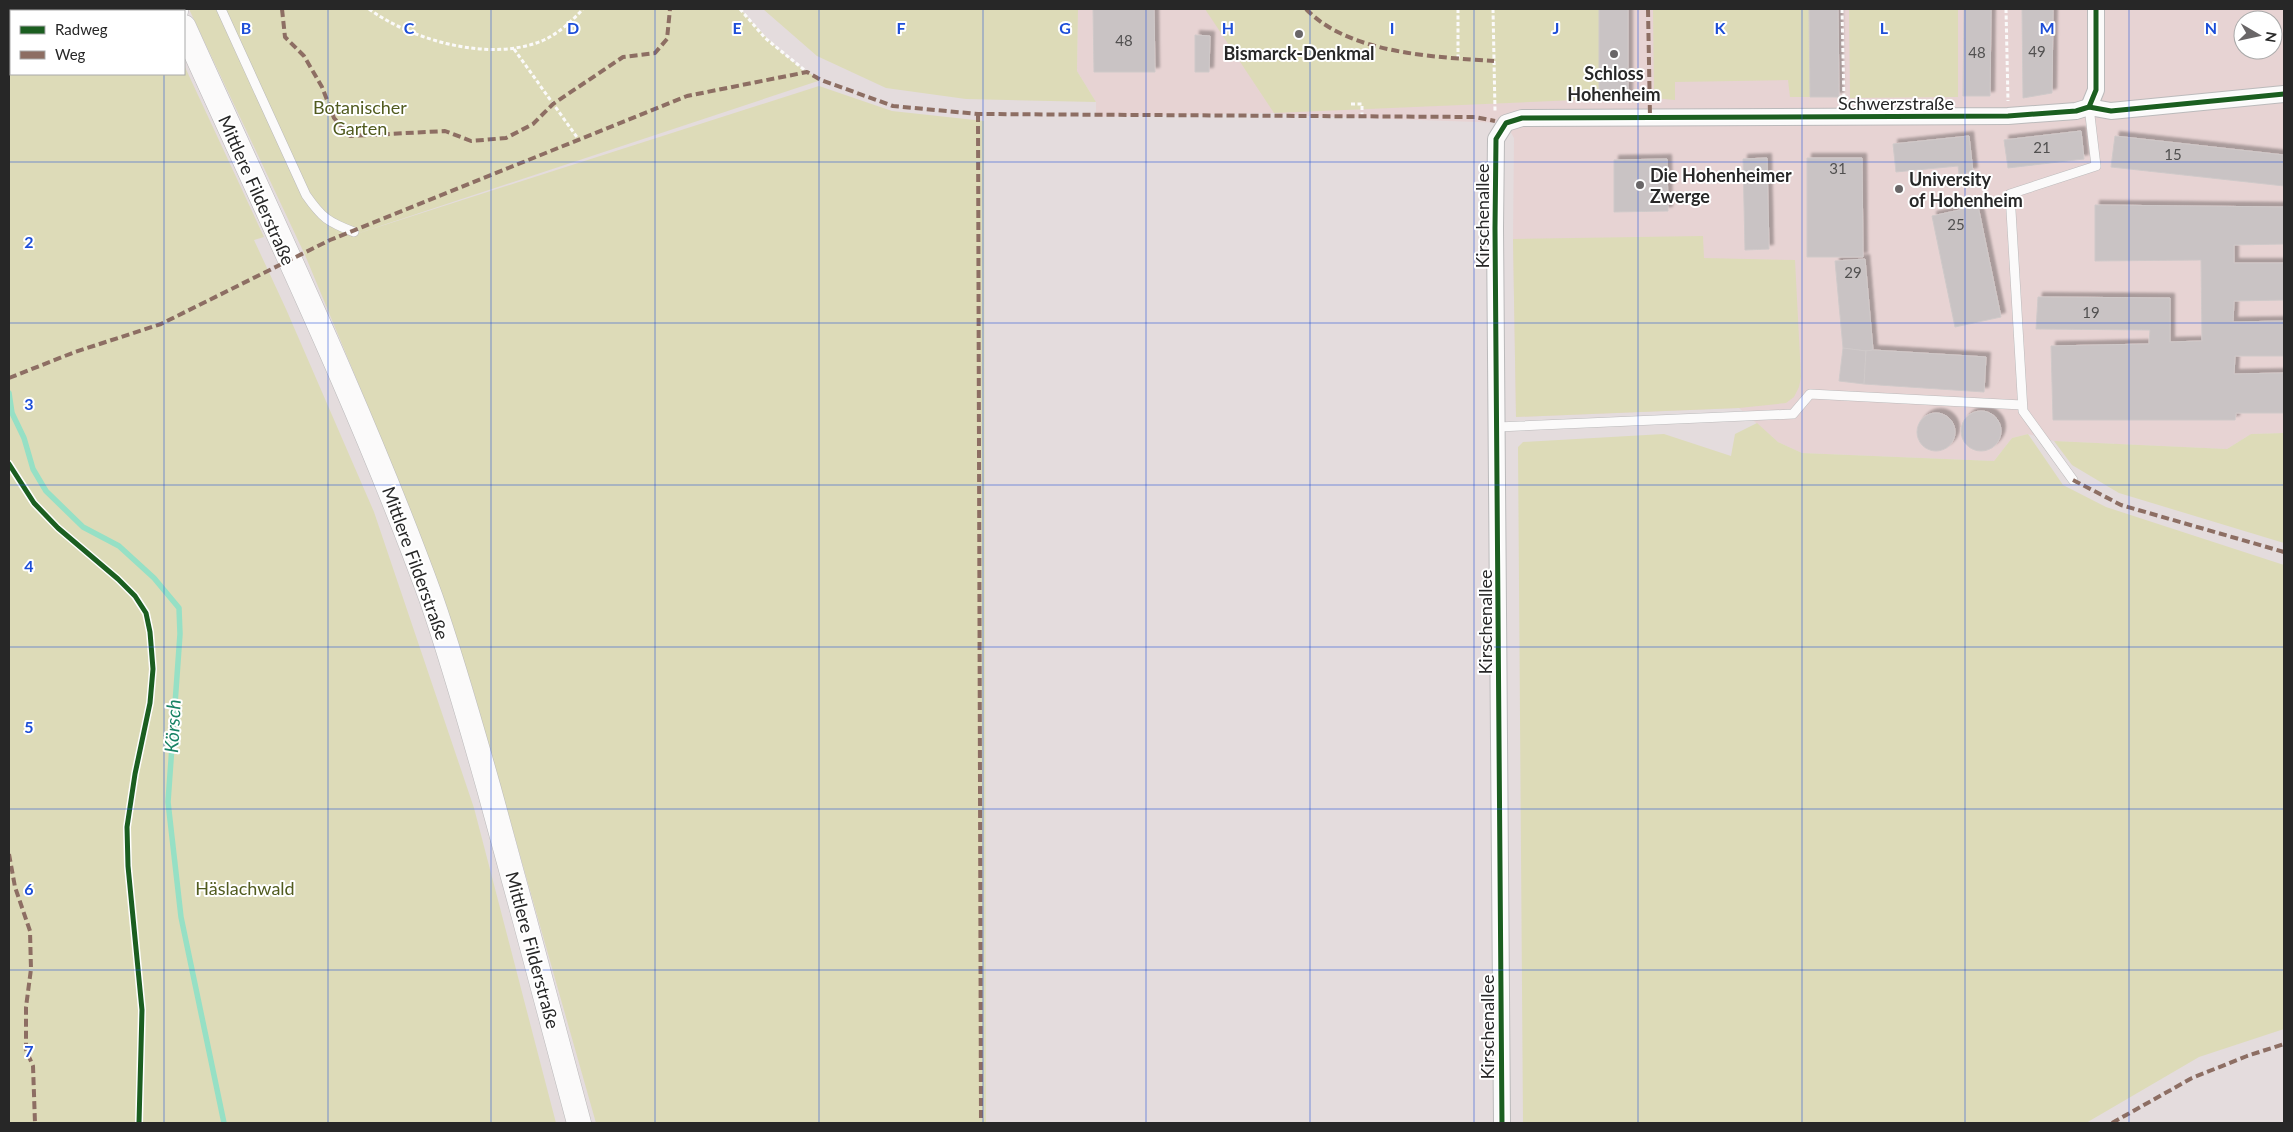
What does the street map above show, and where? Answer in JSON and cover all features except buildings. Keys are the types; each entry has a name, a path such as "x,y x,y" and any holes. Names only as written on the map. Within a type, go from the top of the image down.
{"main road":[{"name":"Mittlere Filderstraße","path":"185,29 347,391 401,519 432,601 460,685 579,1123"}],"street":[{"path":"2089,107 2096,90 2096,9"},
{"name":"Schwerzstraße","path":"1501,122 1522,118 2008,116 2076,111 2089,107 2111,111 2283,95"},
{"name":"Kirschenallee","path":"1501,122 1496,139 1502,1123"}],"lane":[{"path":"221,9 306,196 320,215 336,225 354,232"},
{"path":"2073,480 2023,411 2010,194 2096,166 2089,107"},
{"path":"1498,427 1793,414 1810,394 2022,405"}],"path":[{"path":"369,9 383,19 425,37 464,47 488,50 514,49 544,40 564,27 583,9"},
{"path":"740,9 765,38 807,72"},
{"path":"1458,9 1458,59"},
{"path":"1493,9 1501,122"},
{"path":"1842,9 1845,117"},
{"path":"2006,9 2008,116"},
{"path":"514,49 579,140"},
{"path":"1351,104 1362,104 1362,116"}],"shaded area":[{"name":"University of Hohenheim","path":"1078,9 2284,9 2284,433 2251,434 2227,449 2054,441 2028,434 2012,438 1994,461 1802,453 1778,442 1739,408 1516,417 1513,239 1514,138 1506,123 1306,116 1274,113 1096,117 1096,102 1077,71"}],"green space":[{"name":"Häslachwald","path":"9,9 156,9 10,10 10,75 185,75 185,67 264,237 254,240 374,512 474,808 556,1123 9,1123"},
{"name":"Botanischer Garten","path":"189,9 740,9 768,39 798,66 821,80 350,236 819,86 892,111 984,121 986,1123 596,1123 472,686 398,479 305,255"},
{"path":"763,9 1078,9 1077,71 1096,102 966,99 886,88 817,56"},
{"path":"1205,9 1599,9 1599,99 1274,113"},
{"path":"1653,9 1809,9 1810,97 1790,97 1788,80 1675,82 1675,100 1654,98"},
{"path":"1849,9 1958,9 1958,97 1850,98"},
{"path":"1703,236 1704,258 1795,260 1801,377 1794,397 1786,403 1739,408 1516,417 1513,239"},
{"path":"1757,423 1778,442 1802,453 1994,461 2012,438 2028,434 2063,485 2106,507 2284,565 2284,1029 2199,1057 2086,1123 1523,1123 1518,447 1523,442 1664,434 1731,456 1735,434"},
{"path":"2284,433 2284,543 2119,493 2072,465 2054,441 2227,449 2251,434"}],"waterway":[{"name":"Körsch","path":"9,393 12,413 24,438 33,469 46,491 83,527 119,546 154,578 179,608 180,634 168,802 181,917 224,1123"}],"marked path":[{"path":"282,9 285,37 304,56 322,87 334,118 350,136 445,131 471,141 506,138 533,124 553,104 623,57 655,53 667,39 670,9"},
{"path":"1306,9 1324,24 1345,36 1369,44 1420,55 1494,61"},
{"path":"1648,9 1650,117"},
{"path":"9,378 75,352 161,324 330,240 687,96 807,72 821,80 893,106 978,114 1475,117 1495,121"},
{"path":"978,114 981,1123"},
{"path":"2073,480 2121,505 2284,552"},
{"path":"9,854 15,887 30,931 31,969 26,1007 26,1050 33,1066 35,1123"},
{"path":"2112,1123 2192,1078 2247,1056 2284,1044"}],"cycle path":[{"path":"2089,107 2096,90 2096,9"},
{"path":"1502,1123 1495,228 1496,139 1506,123 1522,118 2008,116 2076,111 2089,107 2111,111 2284,94"},
{"path":"9,464 34,503 58,528 135,596 146,613 150,632 153,669 150,703 135,774 127,827 128,866 142,1010 139,1123"}],"place":[{"name":"Bismarck-Denkmal","path":"1299,34"},
{"name":"Schloss Hohenheim","path":"1614,54"},
{"name":"Die Hohenheimer Zwerge","path":"1640,185"},
{"name":"University of Hohenheim","path":"1899,189"}]}
